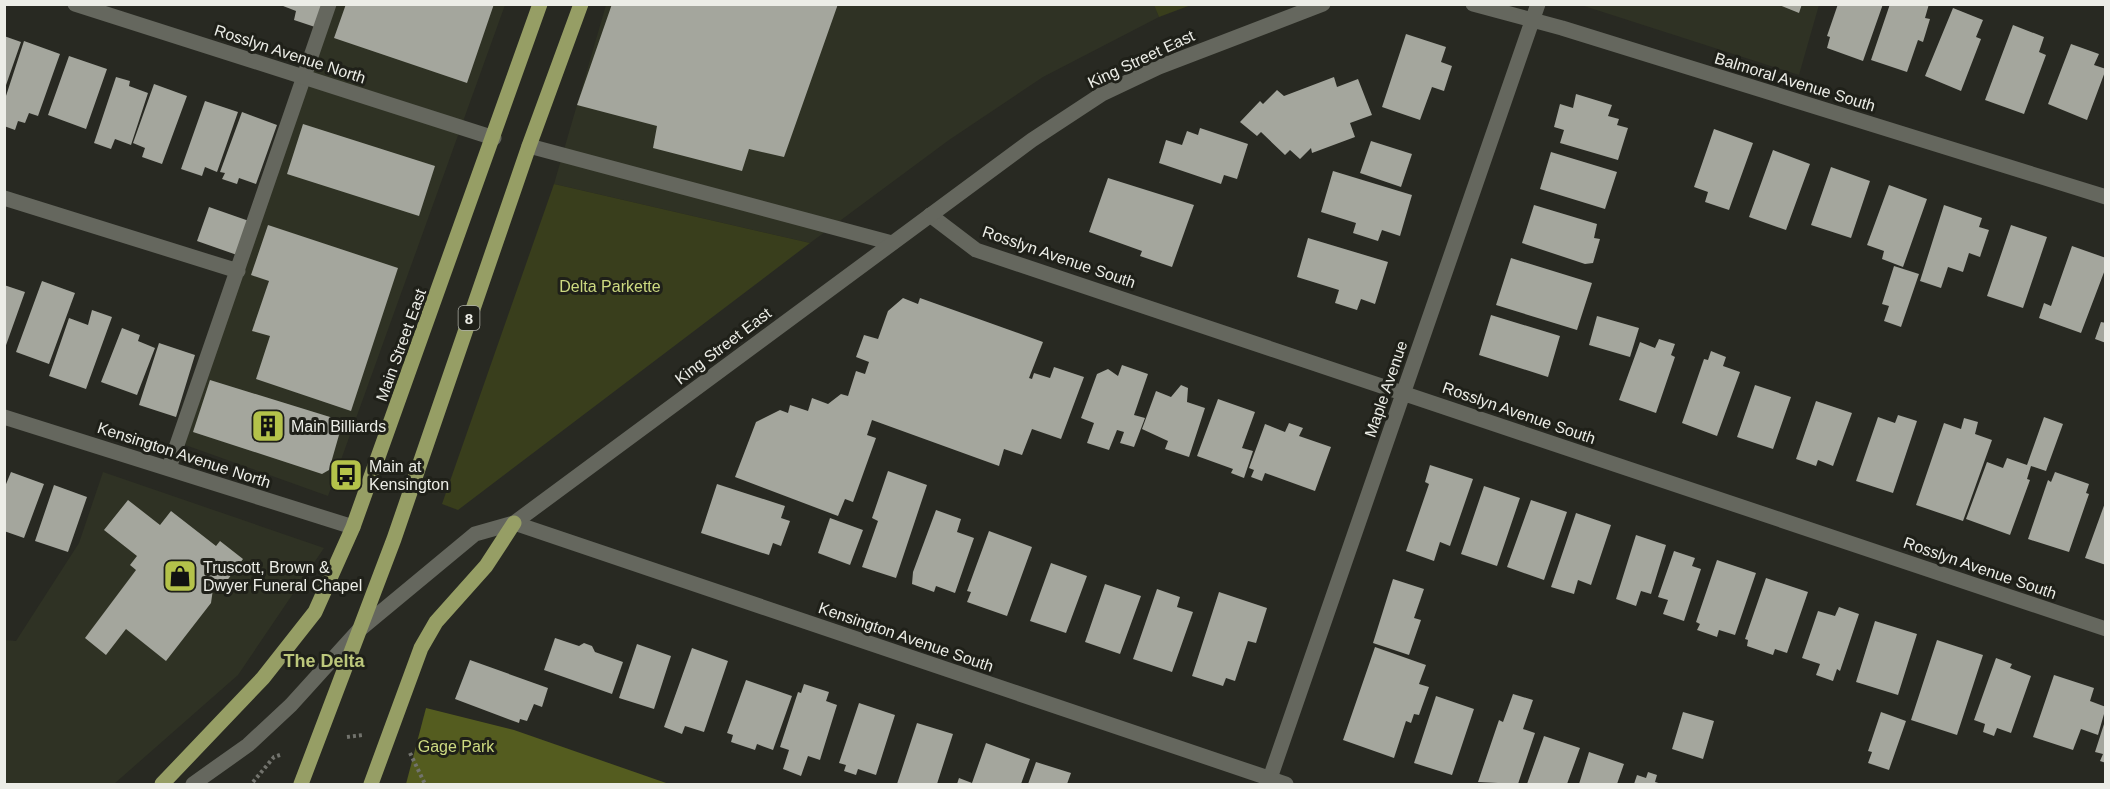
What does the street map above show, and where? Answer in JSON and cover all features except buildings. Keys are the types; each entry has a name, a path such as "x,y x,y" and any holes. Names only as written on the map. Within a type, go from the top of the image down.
{"main road":[{"name":"Main Street East","path":"162,784 263,678 315,612 353,527 494,138 540,4"},
{"name":"8","path":"300,784 394,539 580,4"},
{"path":"371,784 421,648 436,622 486,566 514,523"}],"street":[{"name":"Rosslyn Avenue North","path":"75,4 494,138"},
{"path":"169,468 306,78 329,4"},
{"name":"King Street East","path":"193,784 248,746 291,705 358,631 475,534 514,523 998,163 1102,94 1169,63 1323,4"},
{"name":"Balmoral Avenue South","path":"1473,4 2106,197"},
{"name":"Maple Avenue","path":"1269,782 1538,4"},
{"path":"529,146 892,243"},
{"path":"4,198 238,271"},
{"name":"Rosslyn Avenue South","path":"930,215 976,250 2106,629"},
{"name":"Kensington Avenue North","path":"4,417 353,527"},
{"name":"Kensington Avenue South","path":"514,523 1269,782 1286,784"}],"path":[{"path":"347,737 360,734 367,736"},
{"path":"407,750 425,784"},
{"path":"254,782 274,757 280,755"}],"shaded area":[{"path":"1154,4 1159,17 1043,77 949,140 810,243 554,184 606,5"},
{"path":"331,5 505,5 328,496 174,441"},
{"path":"1581,5 1819,5 1799,75"},
{"path":"103,472 324,548 238,675 114,784 5,784 5,640 16,641 79,543"}],"green space":[{"path":"1154,5 1191,5 1159,17"},
{"name":"Delta Parkette","path":"554,184 810,243 458,510 442,504"},
{"name":"Gage Park","path":"426,708 514,730 669,784 406,784"}],"place":[{"name":"Main Billiards","path":"268,426"},
{"name":"Main at Kensington","path":"346,475"},
{"name":"Truscott, Brown & Dwyer Funeral Chapel","path":"180,576"}],"district":[{"name":"The Delta","path":"324,661"}]}
